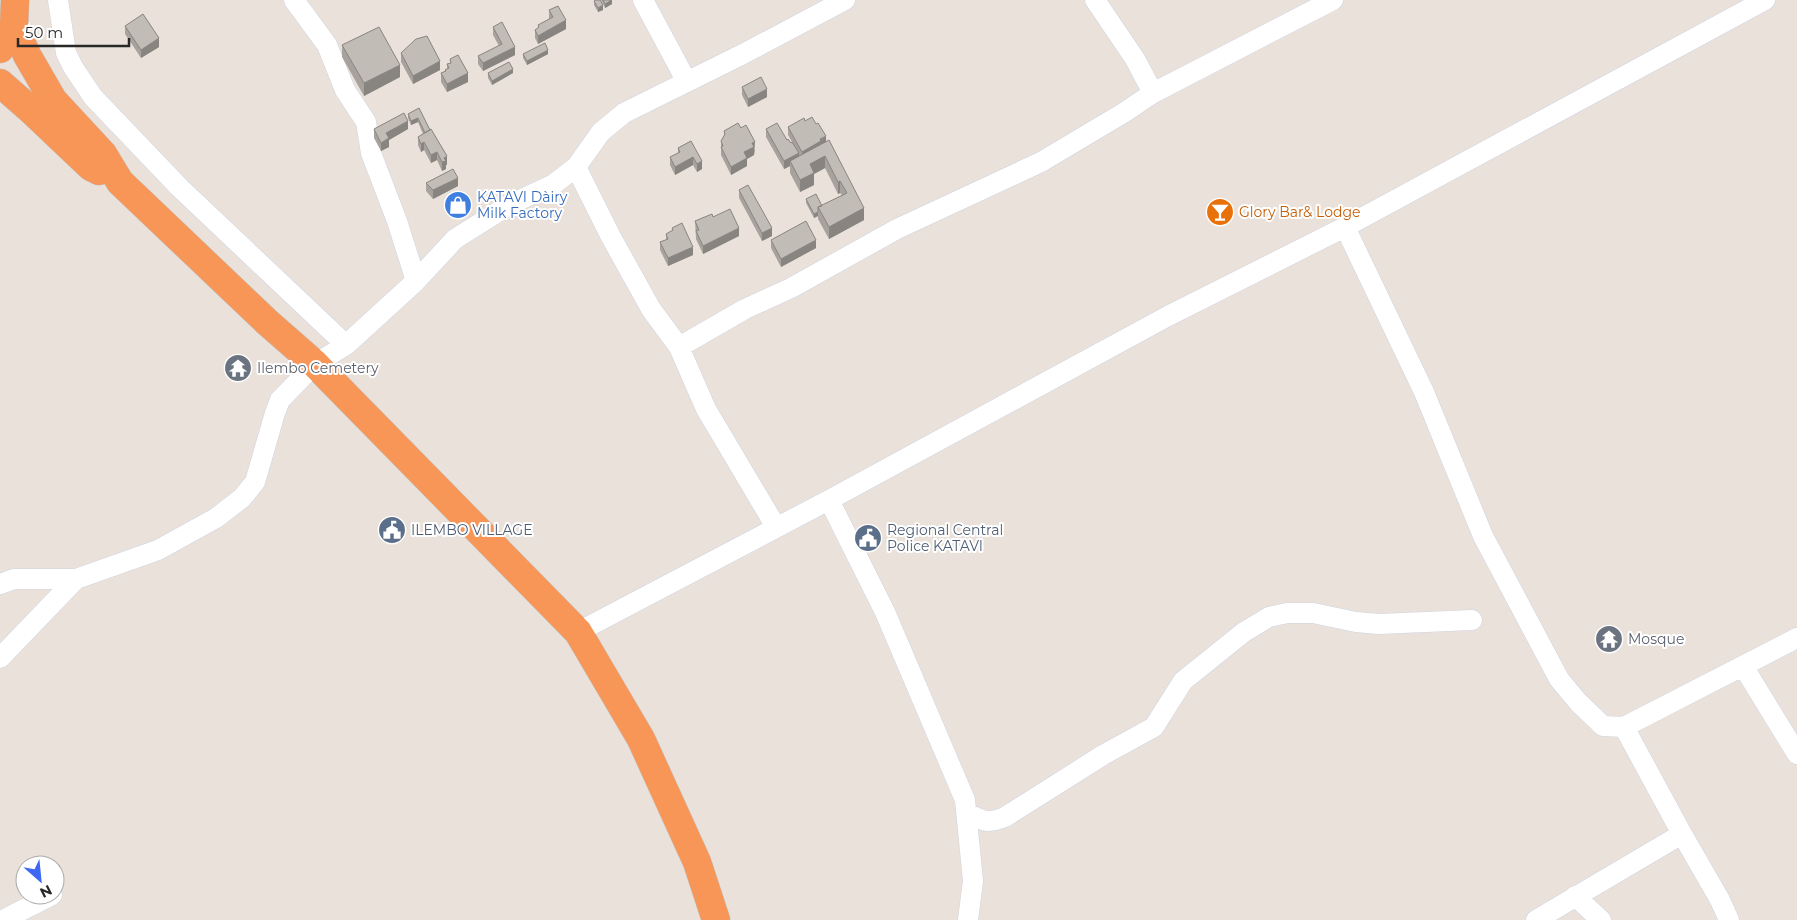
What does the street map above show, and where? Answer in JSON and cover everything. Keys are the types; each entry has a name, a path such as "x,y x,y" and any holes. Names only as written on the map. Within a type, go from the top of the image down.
{"highway":[{"path":"0,49 15,13"},
{"path":"15,13 27,55 54,100 102,154 120,182 267,322 315,364 578,632 641,739 697,862 716,920"},
{"path":"0,83 91,167 120,182"}],"street":[{"path":"58,0 66,53 93,97 180,188 346,346"},
{"path":"294,0 327,45 345,90 366,122 371,153 397,221 416,282"},
{"path":"643,0 687,82"},
{"path":"0,584 14,579 76,579 158,550 216,518 242,498 255,482 280,400 315,364 346,346 416,282 455,239 509,205 554,184 576,167 601,132 624,113 845,0"},
{"path":"1095,0 1130,51 1153,93"},
{"path":"679,347 745,309 791,288 897,229 1041,162 1153,93 1333,0"},
{"path":"578,632 829,500 1168,316 1345,227 1766,0"},
{"path":"576,167 611,237 651,309 679,347 706,409 776,527"},
{"path":"1345,227 1424,392 1483,536 1559,678 1578,702 1603,726 1624,727 1797,638"},
{"path":"829,500 886,612 965,800 973,881 968,920"},
{"path":"0,658 76,579"},
{"path":"967,813 984,822 993,822 1005,817 1103,755 1154,727 1184,681 1244,632 1269,617 1287,613 1313,613 1356,622 1380,624 1472,620"},
{"path":"1742,666 1797,754"},
{"path":"1624,727 1720,900 1729,920"},
{"path":"1536,920 1682,834"},
{"path":"1575,896 1601,920"},
{"path":"3,920 32,905"}],"building":[{"path":"600,0 603,5 598,8 594,1"},
{"path":"603,0 612,0 605,4"},
{"path":"558,6 566,20 538,36 535,30 539,27 538,25 553,17 549,10"},
{"path":"143,14 159,38 141,50 125,26"},
{"path":"502,22 515,47 483,63 478,56 502,44 493,27"},
{"path":"379,27 400,65 364,83 342,45"},
{"path":"427,36 440,61 413,76 401,53 416,39"},
{"path":"545,43 548,50 527,61 523,54"},
{"path":"458,55 468,73 447,84 441,73 449,68 447,64 451,63 450,59"},
{"path":"509,62 513,69 492,81 488,73"},
{"path":"761,77 767,89 748,99 742,87"},
{"path":"419,108 430,130 425,133 418,118 411,121 408,114"},
{"path":"404,113 408,121 386,133 389,138 381,143 374,129"},
{"path":"812,117 826,136 802,152 788,127 804,118 805,121"},
{"path":"738,123 741,128 746,125 755,142 752,143 754,147 744,152 747,158 731,167 721,147 723,146 721,141 725,134 724,131"},
{"path":"777,123 787,140 792,142 799,153 784,161 766,129"},
{"path":"431,129 447,156 444,158 446,161 442,162 437,152 431,155 424,142 421,144 418,137"},
{"path":"829,140 864,208 829,227 818,207 847,193 840,181 838,182 825,156 810,164 814,173 800,180 790,161"},
{"path":"691,141 702,161 697,164 693,157 675,167 670,157 680,152 678,148"},
{"path":"453,169 458,178 433,190 426,183"},
{"path":"748,185 772,228 762,233 739,190"},
{"path":"816,194 822,206 818,207 818,212 814,214 806,199"},
{"path":"730,209 739,228 703,246 696,231 699,230 695,221 712,214 713,217"},
{"path":"806,221 816,240 781,259 771,240"},
{"path":"682,223 693,247 668,258 660,242 668,239 666,234 673,230 672,228"}],"place":[{"name":"KATAVI Dàiry Milk Factory","path":"458,205"},
{"name":"Glory Bar& Lodge","path":"1220,212"},
{"name":"Ilembo Cemetery","path":"238,368"},
{"name":"ILEMBO VILLAGE","path":"392,530"},
{"name":"Regional Central Police KATAVI","path":"868,538"},
{"name":"Mosque","path":"1609,639"}]}
